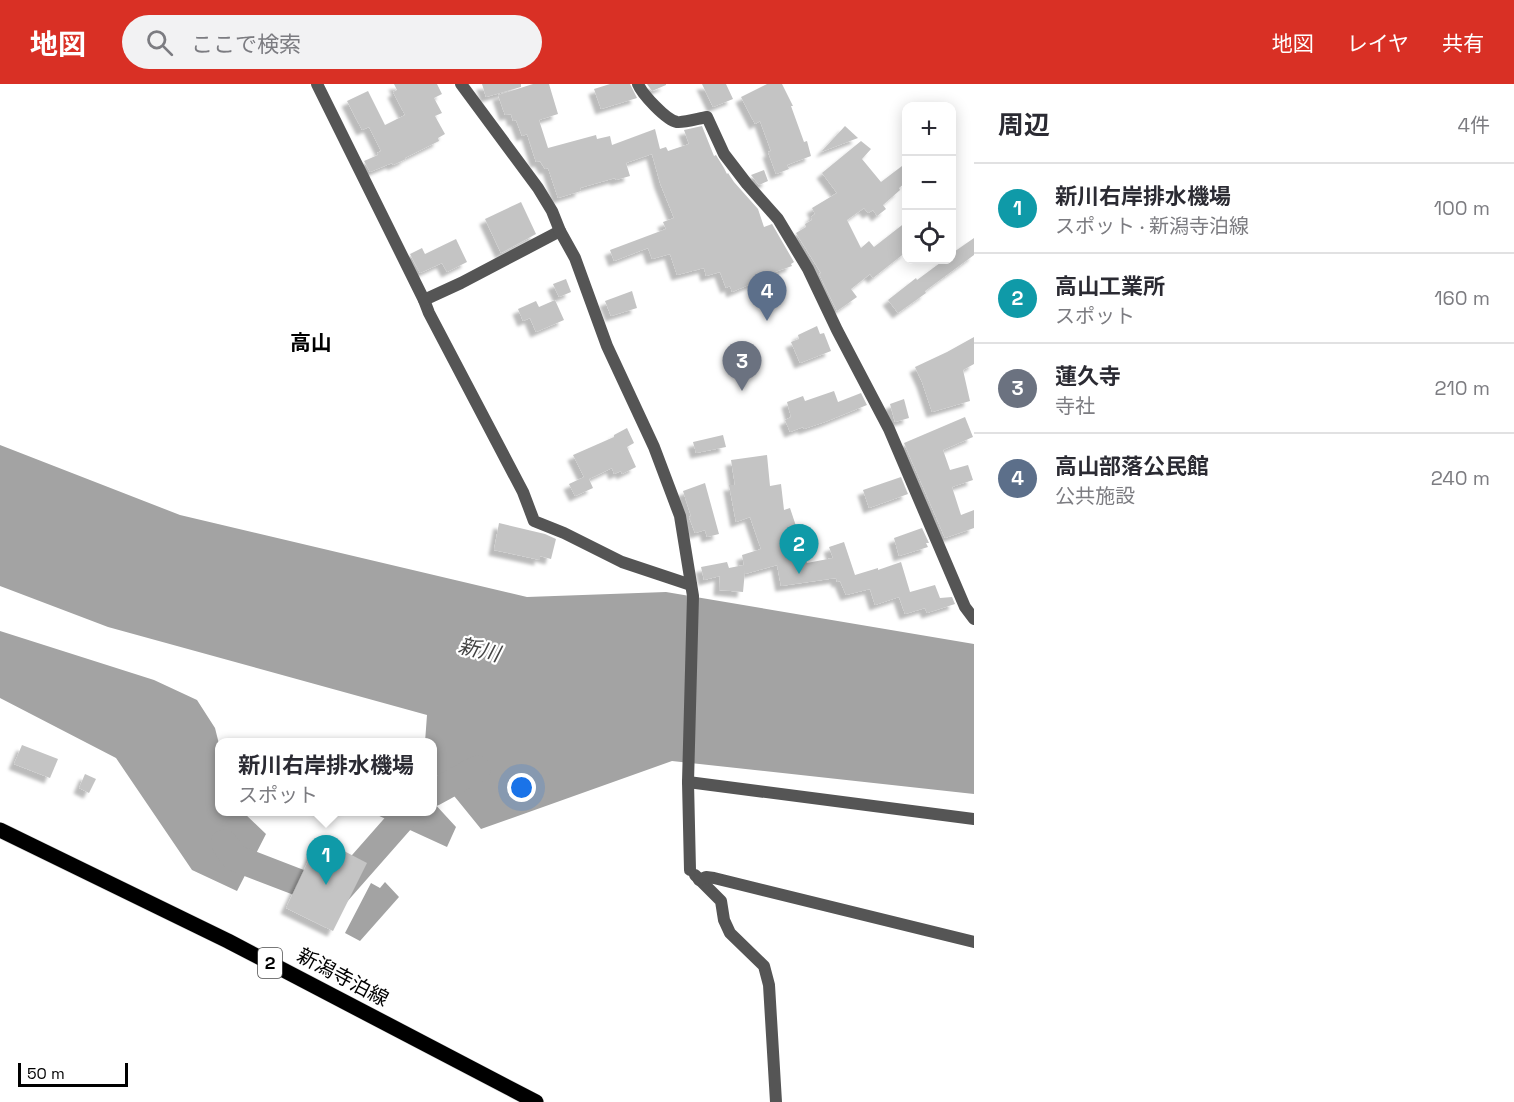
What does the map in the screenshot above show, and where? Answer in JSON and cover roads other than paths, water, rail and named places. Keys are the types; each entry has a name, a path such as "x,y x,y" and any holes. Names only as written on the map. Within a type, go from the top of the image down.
{"main road":[{"name":"新潟寺泊線","path":"0,830 228,941 536,1102"}],"street":[{"path":"317,84 429,313 524,492 534,521 622,562 692,591"},
{"path":"461,84 538,188 552,211 575,258 607,346 654,447 680,516 692,591 688,782 690,870 721,902 724,920 730,933 764,966 769,985 776,1102"},
{"path":"638,84 661,112 677,122 707,117 724,154 778,219 808,269 889,429 965,607 974,619"},
{"path":"424,300 560,231"},
{"path":"688,782 974,819"},
{"path":"699,879 714,878 974,942"}],"water":[{"name":"新川","path":"0,445 180,515 527,597 666,592 974,644 974,794 672,761 481,829 437,775 437,738 425,738 427,715 108,627 0,586"},
{"path":"0,631 154,680 197,700 215,728 218,738 215,738 215,816 247,816 266,834 237,891 192,870 116,758 0,698"},
{"path":"437,806 456,827 447,847 379,816 437,816"},
{"path":"385,882 399,897 360,941 345,933 371,883 380,888"}],"waterway":[{"path":"437,791 477,769"},
{"path":"224,843 235,858 334,896 404,816"}],"place":[{"name":"高山部落公民館","path":"767,321"},
{"name":"蓮久寺","path":"742,391"},
{"name":"高山工業所","path":"799,574"},
{"name":"新川右岸排水機場","path":"326,885"}],"district":[{"name":"高山","path":"311,343"}]}
